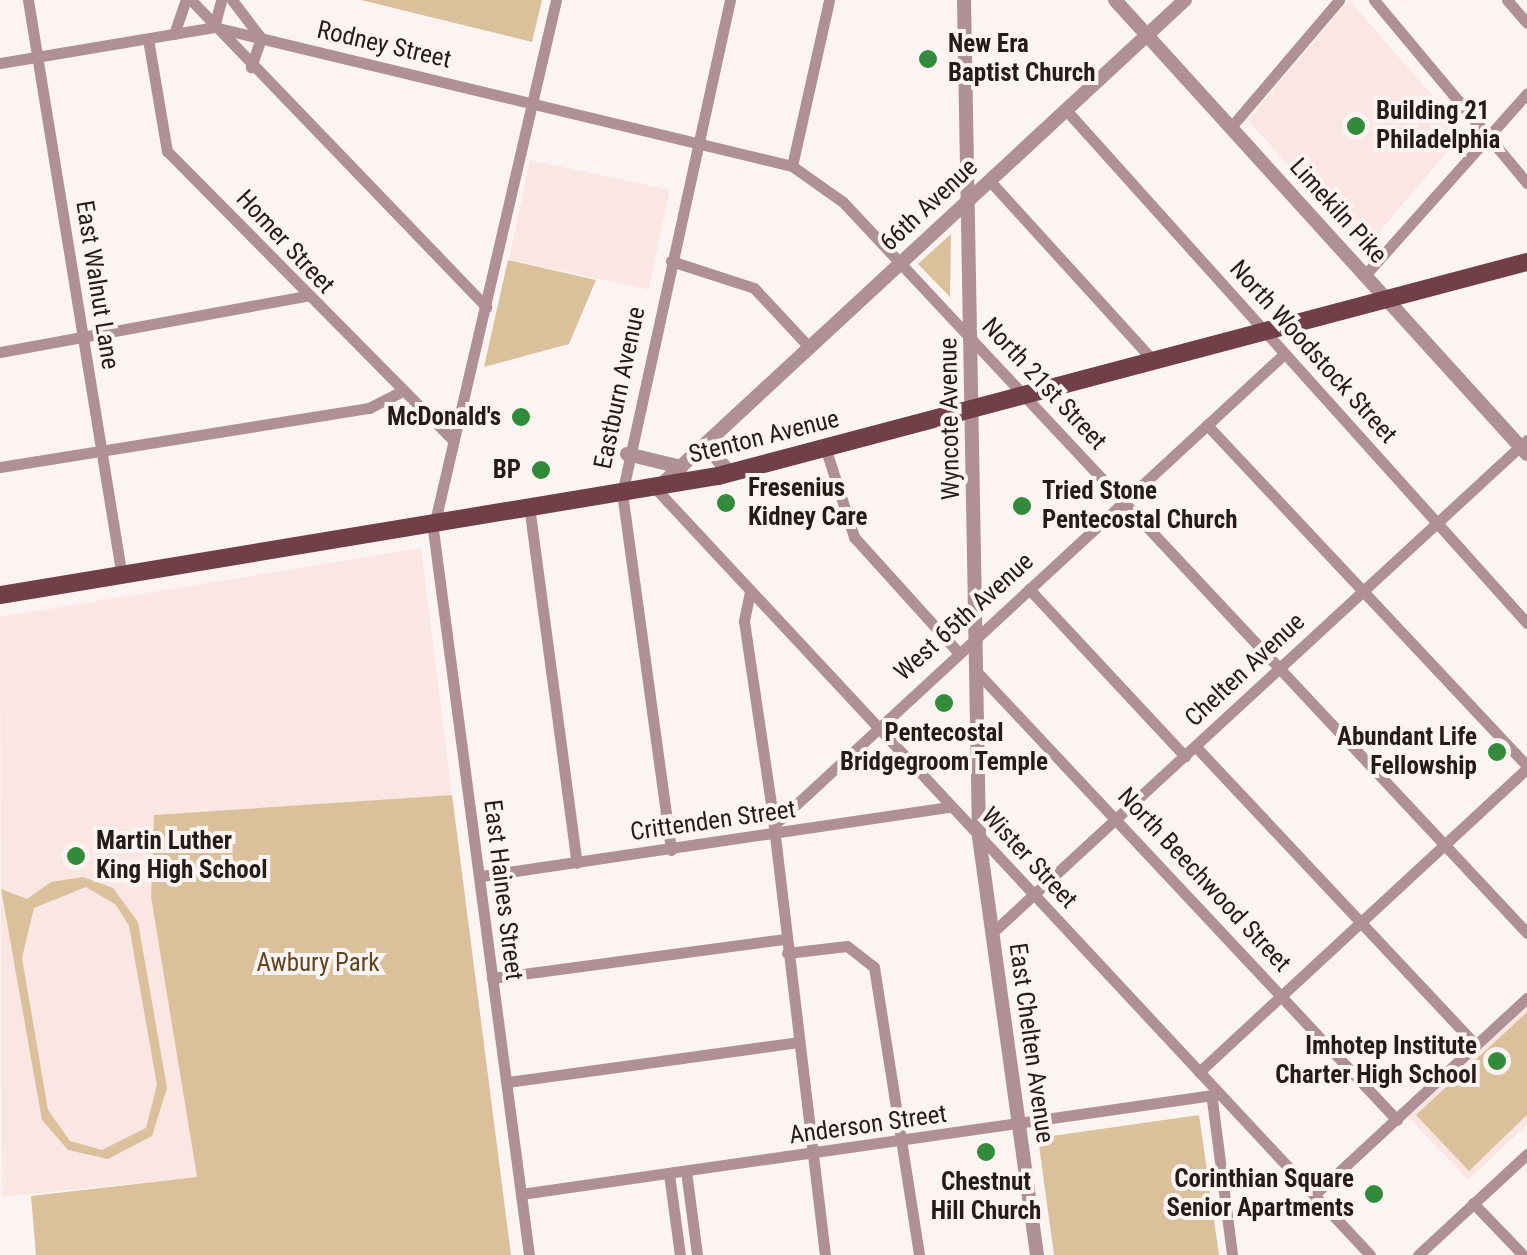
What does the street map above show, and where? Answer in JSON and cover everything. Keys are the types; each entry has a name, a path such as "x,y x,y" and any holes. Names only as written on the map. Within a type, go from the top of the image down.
{"main road":[{"name":"Stenton Avenue","path":"0,595 433,530 656,490 1527,262"}],"street":[{"name":"East Walnut Lane","path":"28,0 122,576"},
{"path":"174,34 188,0 486,307"},
{"path":"214,27 222,0"},
{"path":"232,0 261,38 251,67"},
{"path":"433,530 556,0"},
{"name":"Eastburn Avenue","path":"671,850 622,494 627,454 730,0"},
{"path":"792,166 829,0"},
{"name":"Wyncote Avenue","path":"964,0 979,837"},
{"name":"Limekiln Pike","path":"1115,0 1525,447"},
{"name":"66th Avenue","path":"656,490 1185,0"},
{"path":"1231,126 1339,0"},
{"path":"1374,0 1527,183"},
{"path":"1508,0 1527,24"},
{"name":"Rodney Street","path":"0,63 214,27 697,140"},
{"name":"Homer Street","path":"148,39 167,151 398,394 454,440"},
{"path":"1366,274 1527,93"},
{"name":"North Woodstock Street","path":"1066,110 1527,623"},
{"name":"North 21st Street","path":"697,140 792,166 843,202 1527,933"},
{"path":"989,180 1153,360"},
{"path":"671,261 754,288 809,347"},
{"path":"0,352 305,296"},
{"name":"West 65th Avenue","path":"773,830 876,727 1283,355"},
{"path":"0,466 368,408 398,394"},
{"path":"1199,1072 1527,767 1207,424"},
{"path":"705,445 730,473"},
{"path":"825,447 854,537 958,652"},
{"name":"Chelten Avenue","path":"993,932 1525,447"},
{"path":"627,454 681,467"},
{"name":"Wister Street","path":"656,490 1199,1072 1216,1097 1370,1255"},
{"path":"530,513 577,862"},
{"name":"East Haines Street","path":"433,530 529,1255"},
{"path":"1030,589 1185,756"},
{"path":"750,592 744,621 826,1255"},
{"name":"North Beechwood Street","path":"977,672 1397,1120"},
{"path":"1196,747 1476,1045"},
{"name":"Crittenden Street","path":"481,876 671,850 773,830 951,807"},
{"name":"East Chelten Avenue","path":"979,837 1037,1255"},
{"path":"492,978 785,939"},
{"path":"787,953 848,946 868,956 920,1255"},
{"path":"1314,1195 1527,998"},
{"path":"507,1082 798,1042"},
{"path":"1216,1097 1232,1255"},
{"name":"Anderson Street","path":"520,1194 1216,1097"},
{"path":"1418,1255 1527,1154"},
{"path":"686,1171 697,1255"},
{"path":"669,1174 680,1255"},
{"path":"1474,1202 1523,1255"}],"shaded area":[{"name":"Building 21 Philadelphia","path":"1349,0 1464,132 1363,251 1248,120"},
{"path":"530,160 670,190 649,290 509,260"},
{"name":"Martin Luther King High School","path":"421,548 452,795 154,815 151,897 197,1177 2,1197 0,617"},
{"name":"Imhotep Institute Charter High School","path":"1527,1006 1527,1125 1468,1180 1408,1117"}],"green space":[{"path":"361,0 542,0 532,42"},
{"path":"951,234 950,297 918,264"},
{"path":"508,260 596,280 569,344 484,367"},
{"name":"Awbury Park","path":"452,795 511,1255 36,1255 31,1196 197,1177 151,897 154,815"},
{"path":"83,877 113,888 138,922 167,1088 152,1136 108,1159 68,1150 42,1120 1,889 27,899 51,882","holes":["86,887 116,905 129,926 157,1085 146,1128 102,1150 70,1141 48,1110 22,958 34,908"]},
{"name":"Imhotep Institute Charter High School","path":"1527,1012 1527,1115 1469,1171 1416,1115"},
{"path":"1199,1115 1219,1255 1054,1255 1038,1138"}],"place":[{"name":"New Era Baptist Church","path":"928,59"},
{"name":"Building 21 Philadelphia","path":"1356,126"},
{"name":"McDonald's","path":"521,417"},
{"name":"BP","path":"541,470"},
{"name":"Fresenius Kidney Care","path":"726,503"},
{"name":"Tried Stone Pentecostal Church","path":"1022,506"},
{"name":"Pentecostal Bridgegroom Temple","path":"944,703"},
{"name":"Abundant Life Fellowship","path":"1497,752"},
{"name":"Martin Luther King High School","path":"76,856"},
{"name":"Imhotep Institute Charter High School","path":"1497,1061"},
{"name":"Chestnut Hill Church","path":"986,1152"},
{"name":"Corinthian Square Senior Apartments","path":"1374,1194"}]}
